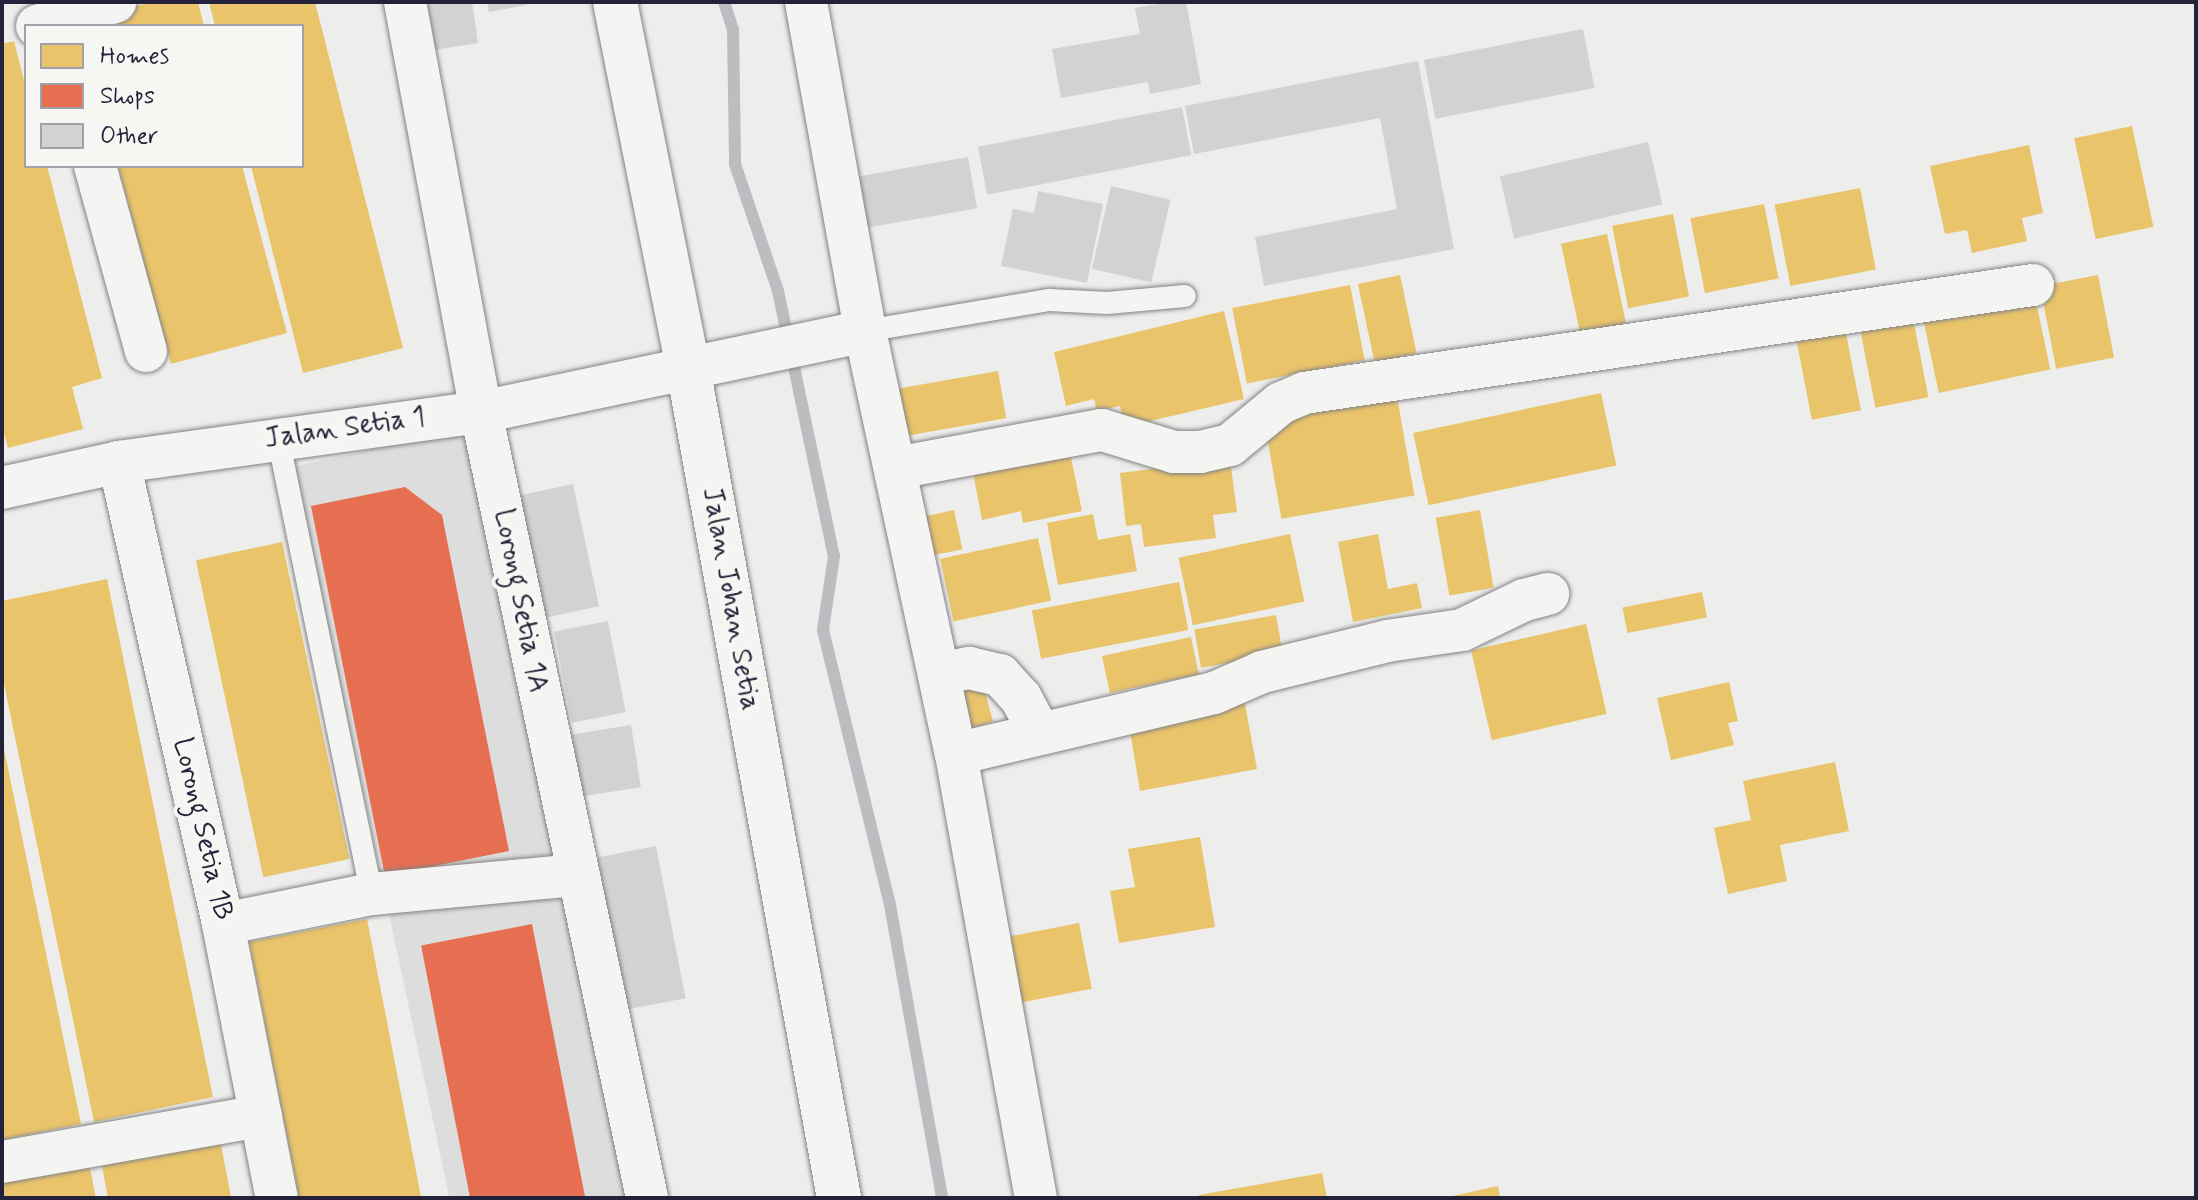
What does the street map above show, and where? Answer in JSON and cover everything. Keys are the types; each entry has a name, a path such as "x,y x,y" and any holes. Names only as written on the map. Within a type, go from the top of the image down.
{"main road":[{"name":"Jalan Johan Setia","path":"615,2 688,368 839,1198"}],"street":[{"path":"45,21 115,2"},
{"name":"Lorong Setia 1A","path":"405,2 481,412 575,875 647,1198"},
{"path":"806,2 855,335 896,468 940,674 1036,1198"},
{"path":"2,34 24,27"},
{"path":"96,168 146,351"},
{"path":"896,468 1102,430 1174,452 1200,452 1230,445 1281,403 1304,393 2033,285"},
{"name":"Jalan Setia 1","path":"2,488 119,462 481,412 855,335"},
{"name":"Lorong Setia 1B","path":"119,462 223,924 277,1198"},
{"path":"956,754 1214,693 1262,672 1387,641 1462,630 1524,600 1548,594"},
{"path":"940,674 969,668 1000,675 1021,698 1039,732"},
{"path":"223,924 372,894 575,875"},
{"path":"2,1162 261,1116"}],"lane":[{"path":"855,335 1049,300 1107,303 1185,296"},
{"path":"278,438 372,894"}],"shaded area":[{"path":"469,429 632,1198 449,1198 294,466"}],"building: Homes":[{"path":"152,2 198,2 204,24 80,24"},
{"path":"209,2 315,2 403,348 303,373 252,168 304,168 304,24 214,24"},
{"path":"14,41 24,80 24,168 48,168 102,378 72,387 83,429 8,448 2,426 2,44"},
{"path":"2132,126 2153,227 2096,239 2074,138"},
{"path":"2029,145 2043,213 2022,218 2027,241 1972,253 1967,230 1945,234 1930,166"},
{"path":"119,168 243,168 287,333 171,364"},
{"path":"1860,188 1876,269 1790,286 1775,205"},
{"path":"1764,204 1779,279 1705,293 1690,218"},
{"path":"1673,214 1689,296 1628,308 1612,226"},
{"path":"1607,234 1627,330 1581,340 1561,244"},
{"path":"1400,275 1417,353 1375,362 1358,284"},
{"path":"2098,275 2114,357 2056,369 2040,286"},
{"path":"1350,285 1365,361 1247,383 1232,308"},
{"path":"2035,297 2050,369 1939,393 1923,321"},
{"path":"1911,308 1928,397 1875,408 1858,318"},
{"path":"1224,311 1244,399 1125,427 1120,406 1097,411 1094,399 1066,406 1054,352"},
{"path":"1843,318 1861,410 1812,420 1794,328"},
{"path":"998,371 1006,418 897,438 889,390"},
{"path":"1396,391 1414,495 1281,519 1263,414"},
{"path":"1601,393 1616,465 1429,505 1413,433"},
{"path":"1068,443 1082,511 1023,523 1021,511 982,520 971,462"},
{"path":"1230,459 1237,512 1213,515 1216,538 1144,547 1141,524 1126,526 1120,473"},
{"path":"954,510 962,549 920,558 912,519"},
{"path":"1480,510 1494,588 1449,596 1436,518"},
{"path":"1093,514 1098,540 1130,534 1137,571 1058,585 1047,523"},
{"path":"1290,534 1304,601 1193,625 1178,558"},
{"path":"1378,534 1388,589 1417,583 1422,608 1353,622 1338,542"},
{"path":"1038,538 1051,601 953,621 940,559"},
{"path":"282,542 349,859 263,877 196,560"},
{"path":"107,579 213,1097 94,1122 2,674 2,601"},
{"path":"1179,582 1188,630 1041,659 1032,611"},
{"path":"1702,592 1707,618 1627,633 1622,607"},
{"path":"1276,615 1283,653 1201,668 1194,629"},
{"path":"1586,624 1607,714 1492,740 1471,651"},
{"path":"1191,637 1199,674 1110,693 1102,656"},
{"path":"1729,682 1738,721 1728,723 1734,745 1671,760 1657,698"},
{"path":"983,684 993,722 961,730 951,693"},
{"path":"1243,694 1257,769 1140,791 1130,731"},
{"path":"2,739 81,1124 2,1140"},
{"path":"1835,762 1849,831 1780,845 1787,881 1728,894 1714,828 1751,820 1743,781"},
{"path":"1200,837 1215,927 1119,943 1110,891 1135,887 1128,849"},
{"path":"367,919 421,1198 299,1198 249,942"},
{"path":"1079,923 1092,989 1017,1003 1004,938"},
{"path":"219,1134 231,1198 108,1198 100,1155"},
{"path":"88,1158 96,1198 2,1198 2,1174"},
{"path":"1322,1173 1327,1198 1199,1198 1199,1195"},
{"path":"1498,1186 1500,1198 1448,1198 1448,1197"}],"building: Shops":[{"path":"405,487 442,515 509,851 385,876 311,506"},
{"path":"532,924 585,1198 470,1198 421,946"}],"building: Other":[{"path":"427,2 472,2 478,43 434,50"},
{"path":"487,2 526,2 526,5 489,12"},
{"path":"1186,2 1201,84 1150,94 1148,82 1061,98 1052,49 1140,34 1135,8"},
{"path":"1583,29 1594,88 1435,119 1424,60"},
{"path":"1418,61 1454,249 1264,286 1255,237 1397,209 1380,118 1194,154 1185,106"},
{"path":"1182,107 1191,155 987,195 978,147"},
{"path":"1648,142 1662,204 1514,239 1500,176"},
{"path":"968,157 977,208 857,229 848,178"},
{"path":"1111,186 1170,200 1151,283 1092,269"},
{"path":"1038,191 1103,204 1087,283 1001,266 1013,209 1034,213"},
{"path":"573,484 599,606 544,618 518,496"},
{"path":"608,621 626,712 572,723 554,631"},
{"path":"631,725 641,787 582,797 572,734"},
{"path":"656,846 686,998 627,1010 597,857"}],"waterway":[{"path":"724,2 733,30 735,164 778,291 834,556 823,630 890,905 942,1198"}]}
